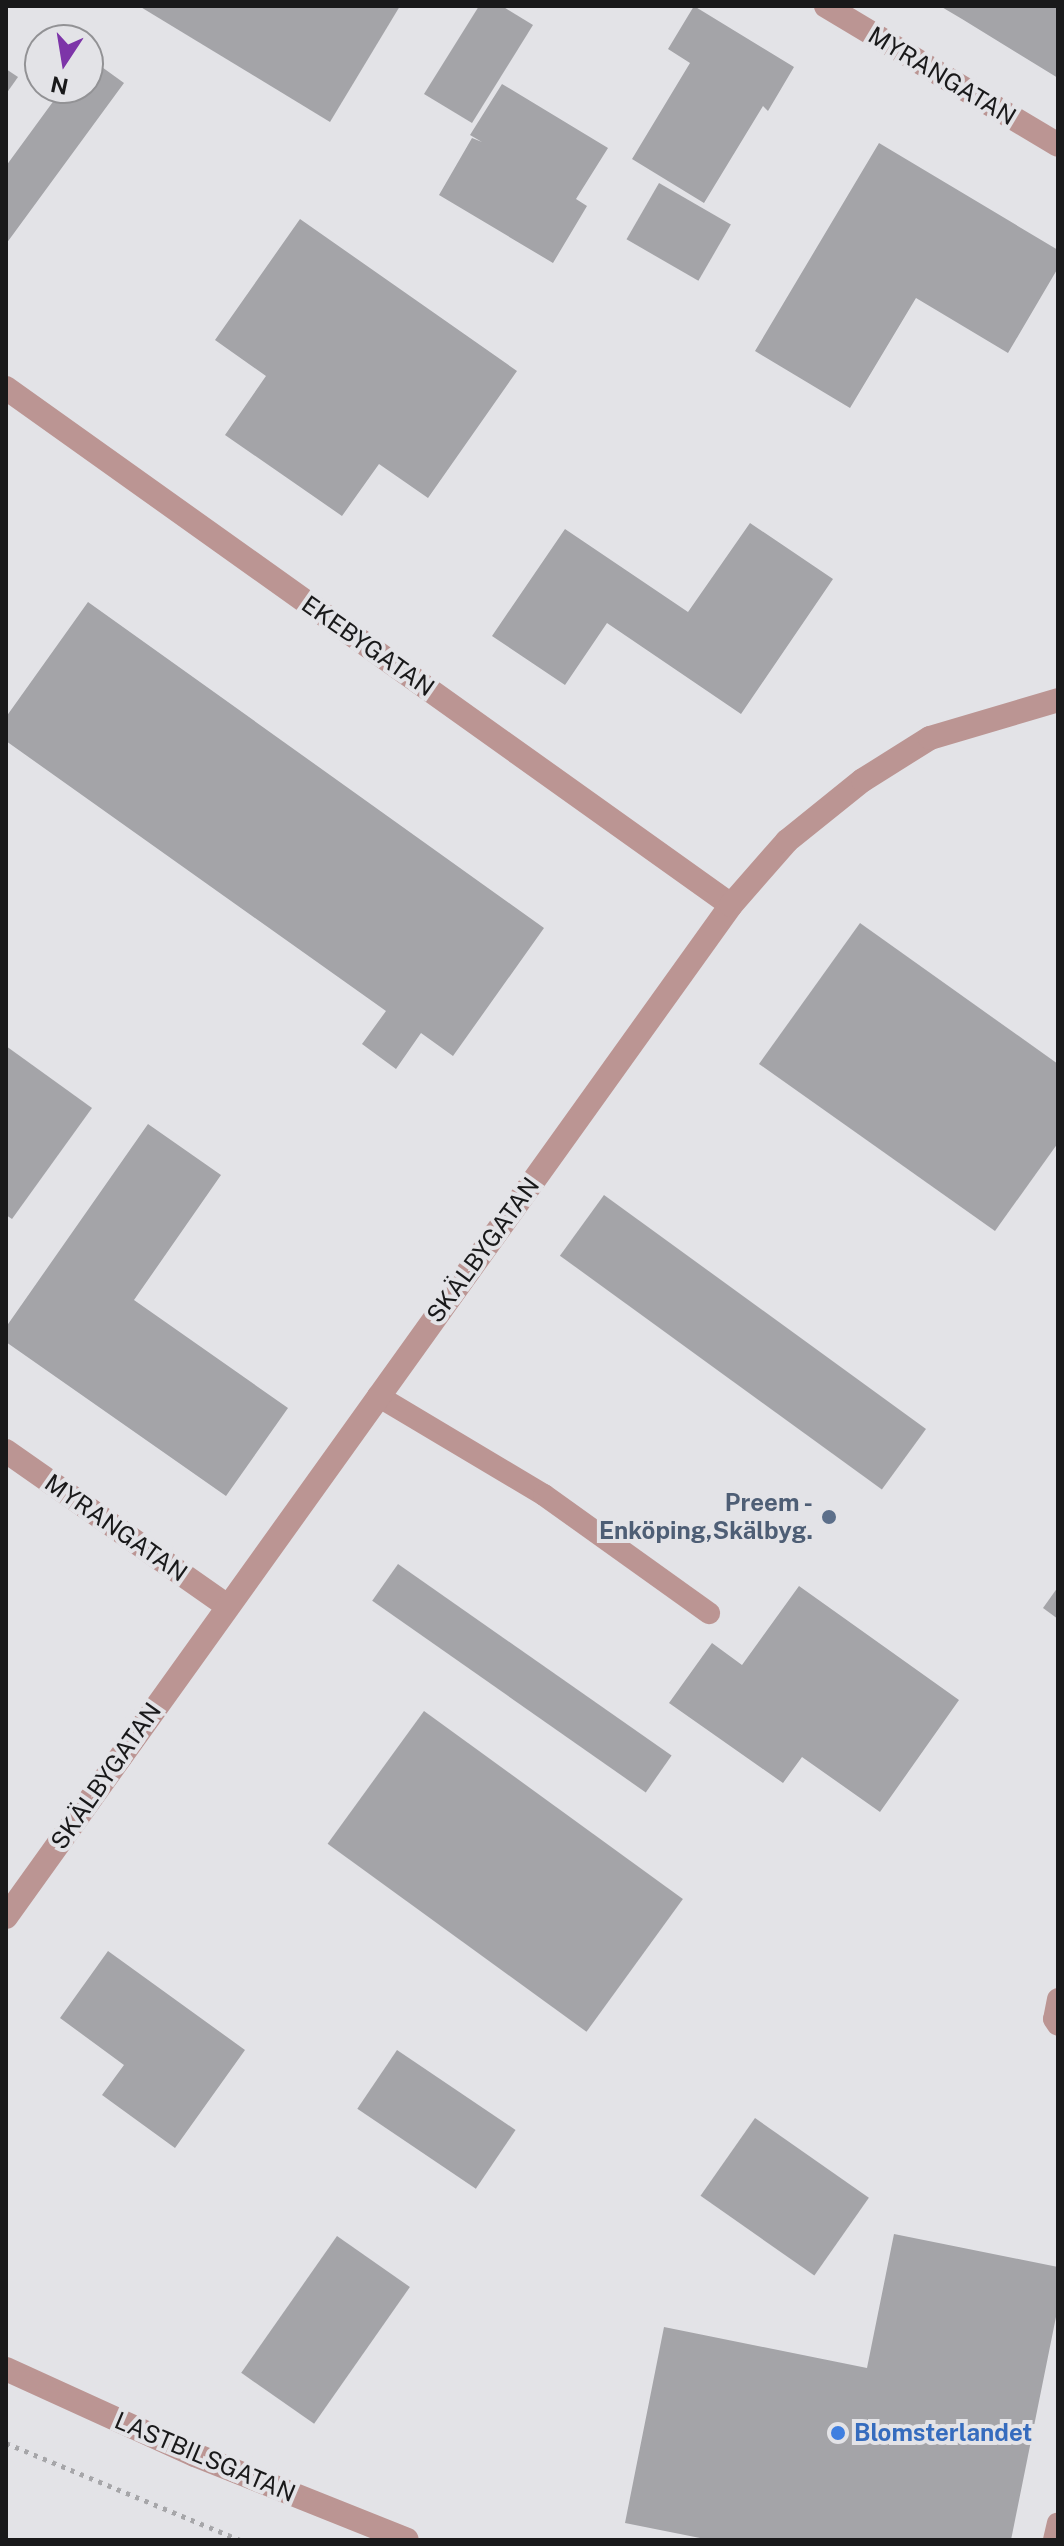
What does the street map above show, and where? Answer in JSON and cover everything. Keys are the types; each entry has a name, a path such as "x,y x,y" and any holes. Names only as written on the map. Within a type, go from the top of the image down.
{"street":[{"name":"MYRANGATAN","path":"826,6 1058,145"},
{"name":"EKEBYGATAN","path":"6,388 731,905"},
{"name":"SKÄLBYGATAN","path":"6,1917 731,905 787,841 876,771 930,738 1058,700"},
{"name":"MYRANGATAN","path":"6,1451 227,1606"},
{"name":"LASTBILSGATAN","path":"6,2369 195,2455 407,2540"}],"lane":[{"path":"378,1396 544,1495 709,1613"},
{"path":"1058,1999 1054,2019 1058,2025"},
{"path":"1054,2540 1058,2523"}],"path":[{"path":"6,2443 240,2540"}],"building":[{"path":"139,6 400,6 330,122"},
{"path":"479,6 502,6 533,25 472,123 424,94"},
{"path":"694,6 794,67 768,111 763,106 704,203 632,159 690,63 668,49"},
{"path":"940,6 1058,6 1058,78 962,19"},
{"path":"6,69 18,77 6,94"},
{"path":"104,69 124,83 6,244 6,166 51,104 104,104"},
{"path":"502,84 608,148 576,199 587,206 553,263 439,195 472,138 482,142 470,135"},
{"path":"879,143 1058,250 1058,268 1008,353 916,298 850,408 755,351"},
{"path":"659,183 731,224 698,281 626,239"},
{"path":"300,219 517,371 428,498 379,464 342,516 225,435 266,376 215,340"},
{"path":"750,523 833,579 741,714 607,623 565,685 492,636 565,529 688,612"},
{"path":"88,602 544,928 453,1056 421,1033 396,1069 362,1044 386,1011 6,741 6,717"},
{"path":"860,923 1058,1064 1058,1143 995,1231 759,1064"},
{"path":"6,1046 92,1108 12,1219 6,1215"},
{"path":"148,1124 221,1175 134,1300 288,1408 226,1496 6,1342 6,1327"},
{"path":"604,1195 926,1429 882,1490 560,1256"},
{"path":"398,1564 672,1756 646,1792 372,1601"},
{"path":"799,1586 959,1700 880,1812 802,1757 783,1783 669,1703 712,1643 742,1665"},
{"path":"1058,1587 1058,1619 1043,1608"},
{"path":"424,1711 683,1899 586,2032 328,1844"},
{"path":"108,1951 245,2050 175,2148 102,2095 124,2065 60,2018"},
{"path":"397,2050 516,2130 476,2189 357,2109"},
{"path":"755,2118 869,2198 814,2276 701,2196"},
{"name":"Blomsterlandet","path":"894,2234 1058,2267 1058,2307 1011,2540 710,2540 625,2523 664,2327 867,2368"},
{"path":"337,2236 410,2287 314,2424 241,2373"}],"place":[{"name":"Preem - Enköping,Skälbyg.","path":"829,1517"},
{"name":"Blomsterlandet","path":"838,2433"}]}
